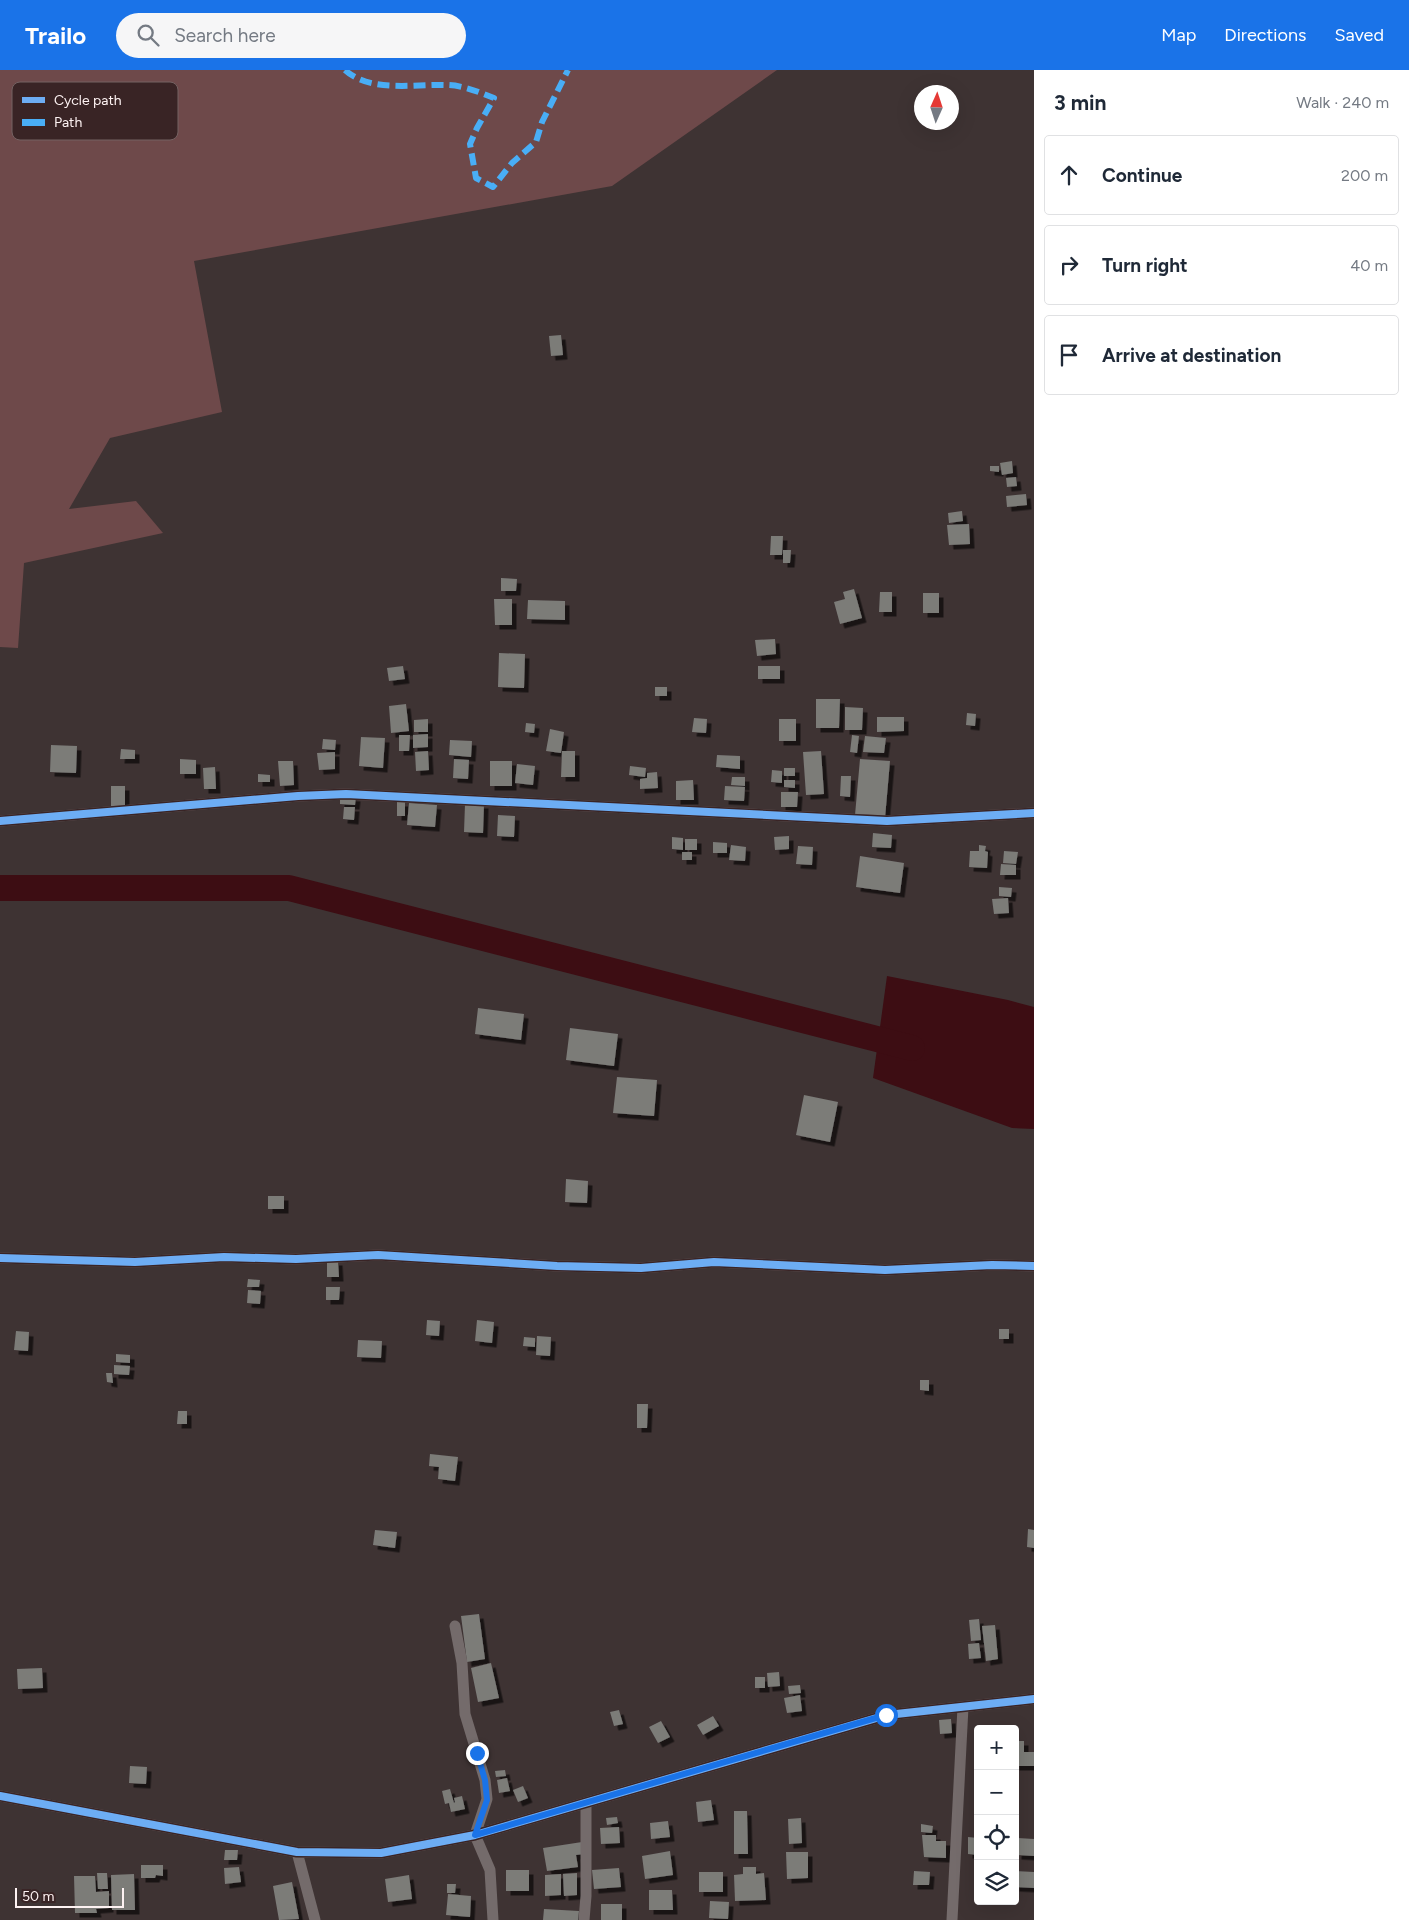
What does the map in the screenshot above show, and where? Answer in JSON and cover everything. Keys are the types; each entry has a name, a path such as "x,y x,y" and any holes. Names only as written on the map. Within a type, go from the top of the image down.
{"street":[{"path":"0,821 346,794 887,821 1034,813"},
{"path":"0,1258 135,1262 224,1257 296,1259 378,1255 557,1266 641,1268 714,1262 885,1270 992,1265 1034,1266"},
{"path":"455,1626 462,1663 465,1714 485,1780 487,1800 475,1835 490,1870 493,1920"},
{"path":"0,1796 297,1852 381,1853 475,1835 886,1715 1034,1699"},
{"path":"952,1920 963,1707"},
{"path":"584,1920 586,1896 586,1803"},
{"path":"297,1852 315,1920"}],"shaded area":[{"path":"0,70 777,70 612,186 194,261 222,412 110,438 69,509 136,501 163,533 24,563 18,648 0,647"},
{"path":"887,976 1034,1007 1034,1129 1012,1128 873,1078"}],"building":[{"path":"561,335 563,355 551,356 549,336"},
{"path":"1012,461 1013,473 1002,475 1000,463"},
{"path":"990,466 999,466 999,472 990,471"},
{"path":"1016,477 1017,486 1007,487 1006,478"},
{"path":"1026,494 1027,505 1007,507 1006,496"},
{"path":"962,511 963,521 949,523 948,513"},
{"path":"969,524 970,544 949,545 947,525"},
{"path":"771,536 783,536 782,555 770,555"},
{"path":"783,550 791,550 790,563 783,563"},
{"path":"501,578 517,579 516,591 501,591"},
{"path":"854,589 862,618 840,624 834,602 845,599 843,592"},
{"path":"880,592 892,592 892,612 879,612"},
{"path":"923,593 939,593 939,613 923,613"},
{"path":"494,599 512,599 512,625 495,625"},
{"path":"528,600 565,601 565,620 527,619"},
{"path":"775,639 776,654 757,656 755,640"},
{"path":"499,653 525,654 524,688 498,687"},
{"path":"403,666 405,679 389,681 387,668"},
{"path":"758,666 780,666 780,679 758,679"},
{"path":"655,687 667,687 667,696 655,696"},
{"path":"816,699 840,699 839,728 816,728"},
{"path":"406,704 409,731 391,733 389,706"},
{"path":"845,707 863,708 862,730 845,730"},
{"path":"967,713 976,714 975,726 966,725"},
{"path":"877,717 904,717 904,731 877,732"},
{"path":"694,718 707,719 706,733 692,732"},
{"path":"428,719 428,732 414,732 414,720"},
{"path":"779,719 796,719 796,741 779,741"},
{"path":"526,723 535,724 534,733 525,732"},
{"path":"550,729 564,732 561,753 546,751"},
{"path":"428,734 428,747 413,748 413,735"},
{"path":"399,735 410,735 409,751 399,751"},
{"path":"852,735 859,736 857,753 850,752"},
{"path":"865,736 886,738 884,753 863,752"},
{"path":"361,737 385,738 383,768 359,766"},
{"path":"323,739 336,740 335,750 322,749"},
{"path":"450,740 472,741 471,757 449,755"},
{"path":"51,745 77,746 76,773 50,772"},
{"path":"121,749 135,750 135,759 120,759"},
{"path":"428,751 429,770 416,771 415,752"},
{"path":"562,751 575,751 575,777 561,777"},
{"path":"821,751 824,794 806,795 803,752"},
{"path":"335,752 335,769 319,770 317,753"},
{"path":"717,755 740,756 740,769 716,767"},
{"path":"180,759 196,760 196,774 180,774"},
{"path":"454,759 469,760 468,779 453,778"},
{"path":"860,759 890,761 885,818 855,815"},
{"path":"278,761 293,761 294,785 280,786"},
{"path":"490,761 512,761 512,786 490,786"},
{"path":"517,764 535,766 533,785 515,783"},
{"path":"630,766 646,768 645,777 629,775"},
{"path":"215,767 216,789 204,789 203,768"},
{"path":"784,768 795,768 795,776 784,776"},
{"path":"772,770 782,771 782,783 771,782"},
{"path":"657,772 658,788 640,789 640,779 647,778 647,773"},
{"path":"258,774 270,775 270,782 258,782"},
{"path":"841,776 851,776 850,797 840,796"},
{"path":"732,777 745,777 745,786 731,785"},
{"path":"693,780 694,800 676,800 676,781"},
{"path":"784,780 795,780 795,788 784,787"},
{"path":"111,786 125,786 125,806 111,806"},
{"path":"725,786 745,787 744,801 724,800"},
{"path":"781,792 798,792 797,807 781,807"},
{"path":"340,796 356,797 355,805 340,804"},
{"path":"397,802 405,802 405,816 397,816"},
{"path":"409,803 437,805 435,827 407,825"},
{"path":"465,804 484,804 483,833 464,832"},
{"path":"344,807 355,807 354,820 343,819"},
{"path":"498,815 515,816 514,837 497,836"},
{"path":"873,833 892,835 891,848 872,847"},
{"path":"789,836 789,849 775,850 774,837"},
{"path":"672,837 683,838 683,850 672,849"},
{"path":"685,839 697,839 697,850 685,850"},
{"path":"713,842 727,843 727,853 713,853"},
{"path":"731,845 746,847 745,861 729,860"},
{"path":"979,845 986,846 985,851 988,852 987,868 969,867 970,851 979,851"},
{"path":"798,846 813,847 812,865 796,864"},
{"path":"1004,851 1018,852 1016,864 1003,863"},
{"path":"682,852 692,852 692,860 682,860"},
{"path":"860,856 904,863 900,893 856,887"},
{"path":"1001,864 1016,865 1016,875 1000,875"},
{"path":"999,887 1012,888 1011,897 999,896"},
{"path":"1008,898 1009,913 994,914 992,899"},
{"path":"478,1008 524,1014 521,1040 475,1034"},
{"path":"570,1028 618,1034 614,1066 566,1060"},
{"path":"617,1077 657,1080 654,1116 613,1113"},
{"path":"804,1095 838,1102 830,1142 796,1135"},
{"path":"566,1179 588,1181 587,1203 565,1202"},
{"path":"268,1196 284,1196 284,1209 268,1209"},
{"path":"327,1261 338,1261 339,1277 327,1277"},
{"path":"248,1279 260,1280 259,1287 247,1287"},
{"path":"326,1287 340,1287 339,1300 326,1300"},
{"path":"248,1290 261,1291 260,1304 247,1303"},
{"path":"427,1320 440,1321 439,1336 426,1335"},
{"path":"477,1320 494,1322 492,1343 475,1341"},
{"path":"999,1329 1009,1329 1009,1339 999,1339"},
{"path":"16,1331 29,1332 28,1351 14,1350"},
{"path":"537,1336 551,1337 550,1356 536,1355"},
{"path":"524,1337 535,1338 535,1347 523,1346"},
{"path":"358,1340 382,1341 381,1358 357,1357"},
{"path":"116,1354 130,1355 130,1363 116,1362"},
{"path":"114,1365 130,1366 129,1375 114,1374"},
{"path":"106,1373 112,1373 113,1383 107,1382"},
{"path":"920,1380 929,1380 929,1391 920,1390"},
{"path":"637,1404 648,1404 647,1428 637,1428"},
{"path":"178,1411 187,1411 187,1424 177,1424"},
{"path":"430,1454 458,1457 455,1481 438,1479 439,1467 429,1466"},
{"path":"1028,1529 1034,1530 1034,1548 1027,1547"},
{"path":"375,1530 397,1532 395,1548 373,1545"},
{"path":"479,1614 485,1659 467,1662 461,1616"},
{"path":"979,1619 981,1640 971,1641 969,1620"},
{"path":"995,1625 998,1659 986,1661 982,1626"},
{"path":"979,1643 981,1658 969,1659 968,1644"},
{"path":"491,1663 499,1698 478,1702 471,1668"},
{"path":"42,1668 43,1688 18,1689 17,1669"},
{"path":"779,1672 780,1686 768,1687 767,1673"},
{"path":"755,1677 765,1677 765,1688 755,1688"},
{"path":"800,1685 801,1693 789,1694 788,1686"},
{"path":"800,1695 802,1711 787,1713 784,1698"},
{"path":"619,1710 623,1724 614,1726 610,1712"},
{"path":"713,1716 719,1726 703,1735 697,1725"},
{"path":"951,1719 952,1733 940,1734 939,1720"},
{"path":"661,1721 670,1737 658,1743 649,1727"},
{"path":"1019,1741 1024,1741 1024,1752 1034,1752 1034,1766 1019,1766"},
{"path":"130,1766 147,1767 146,1784 129,1783"},
{"path":"505,1770 506,1776 496,1777 495,1771"},
{"path":"507,1778 510,1791 499,1793 497,1780"},
{"path":"523,1786 528,1798 518,1802 513,1790"},
{"path":"450,1789 454,1803 454,1798 462,1796 465,1809 451,1812 449,1803 445,1804 442,1791"},
{"path":"711,1800 714,1820 698,1822 696,1802"},
{"path":"734,1811 747,1811 748,1854 734,1854"},
{"path":"617,1817 618,1823 607,1825 606,1818"},
{"path":"801,1818 802,1843 789,1844 788,1819"},
{"path":"668,1821 670,1837 651,1839 650,1823"},
{"path":"921,1824 933,1826 932,1833 921,1832"},
{"path":"619,1827 620,1843 601,1844 600,1828"},
{"path":"922,1835 936,1835 936,1841 946,1841 946,1858 924,1857"},
{"path":"968,1837 974,1838 974,1855 968,1854"},
{"path":"1019,1838 1034,1839 1034,1856 1019,1855"},
{"path":"582,1842 584,1854 576,1855 578,1867 547,1871 543,1848"},
{"path":"225,1850 238,1850 237,1860 224,1860"},
{"path":"670,1851 673,1875 645,1879 642,1856"},
{"path":"786,1852 808,1852 808,1878 787,1879"},
{"path":"141,1865 163,1865 163,1876 156,1875 155,1878 141,1878"},
{"path":"239,1867 241,1882 225,1884 224,1868"},
{"path":"743,1867 756,1867 756,1874 764,1873 766,1900 735,1901 734,1875 743,1874"},
{"path":"619,1868 621,1887 594,1889 592,1870"},
{"path":"506,1870 529,1870 529,1891 506,1891"},
{"path":"914,1871 930,1872 929,1885 913,1885"},
{"path":"1019,1871 1034,1872 1034,1888 1019,1887"},
{"path":"699,1872 723,1872 723,1892 699,1892"},
{"path":"97,1873 107,1873 108,1889 98,1889"},
{"path":"577,1873 577,1895 564,1896 563,1874"},
{"path":"134,1874 135,1910 112,1910 111,1875"},
{"path":"561,1874 561,1895 545,1896 545,1875"},
{"path":"409,1875 412,1899 388,1902 385,1879"},
{"path":"74,1876 95,1876 96,1892 109,1891 109,1908 96,1909 97,1913 75,1913"},
{"path":"292,1882 299,1919 279,1920 273,1886"},
{"path":"447,1884 456,1884 455,1893 447,1893"},
{"path":"649,1890 672,1890 673,1910 649,1910"},
{"path":"448,1894 471,1896 470,1917 446,1915"},
{"path":"710,1901 729,1902 728,1919 709,1918"},
{"path":"601,1904 622,1904 622,1920 601,1920"},
{"path":"544,1909 579,1911 578,1920 543,1920"}],"waterway":[{"path":"0,888 289,888 912,1048"}],"marked path":[{"path":"345,70 355,77 380,85 452,85 470,89 494,98 470,144 476,178 493,187 512,163 536,142 542,122 568,70"}],"cycle path":[{"path":"0,821 298,796 346,794 887,821 1034,813"},
{"path":"0,1258 135,1262 224,1257 296,1259 378,1255 557,1266 641,1268 714,1262 885,1270 992,1265 1034,1266"},
{"path":"0,1796 297,1852 381,1853 475,1835 887,1715 1034,1699"}],"route":[{"path":"477,1753 485,1780 487,1800 475,1835 886,1715"}]}
